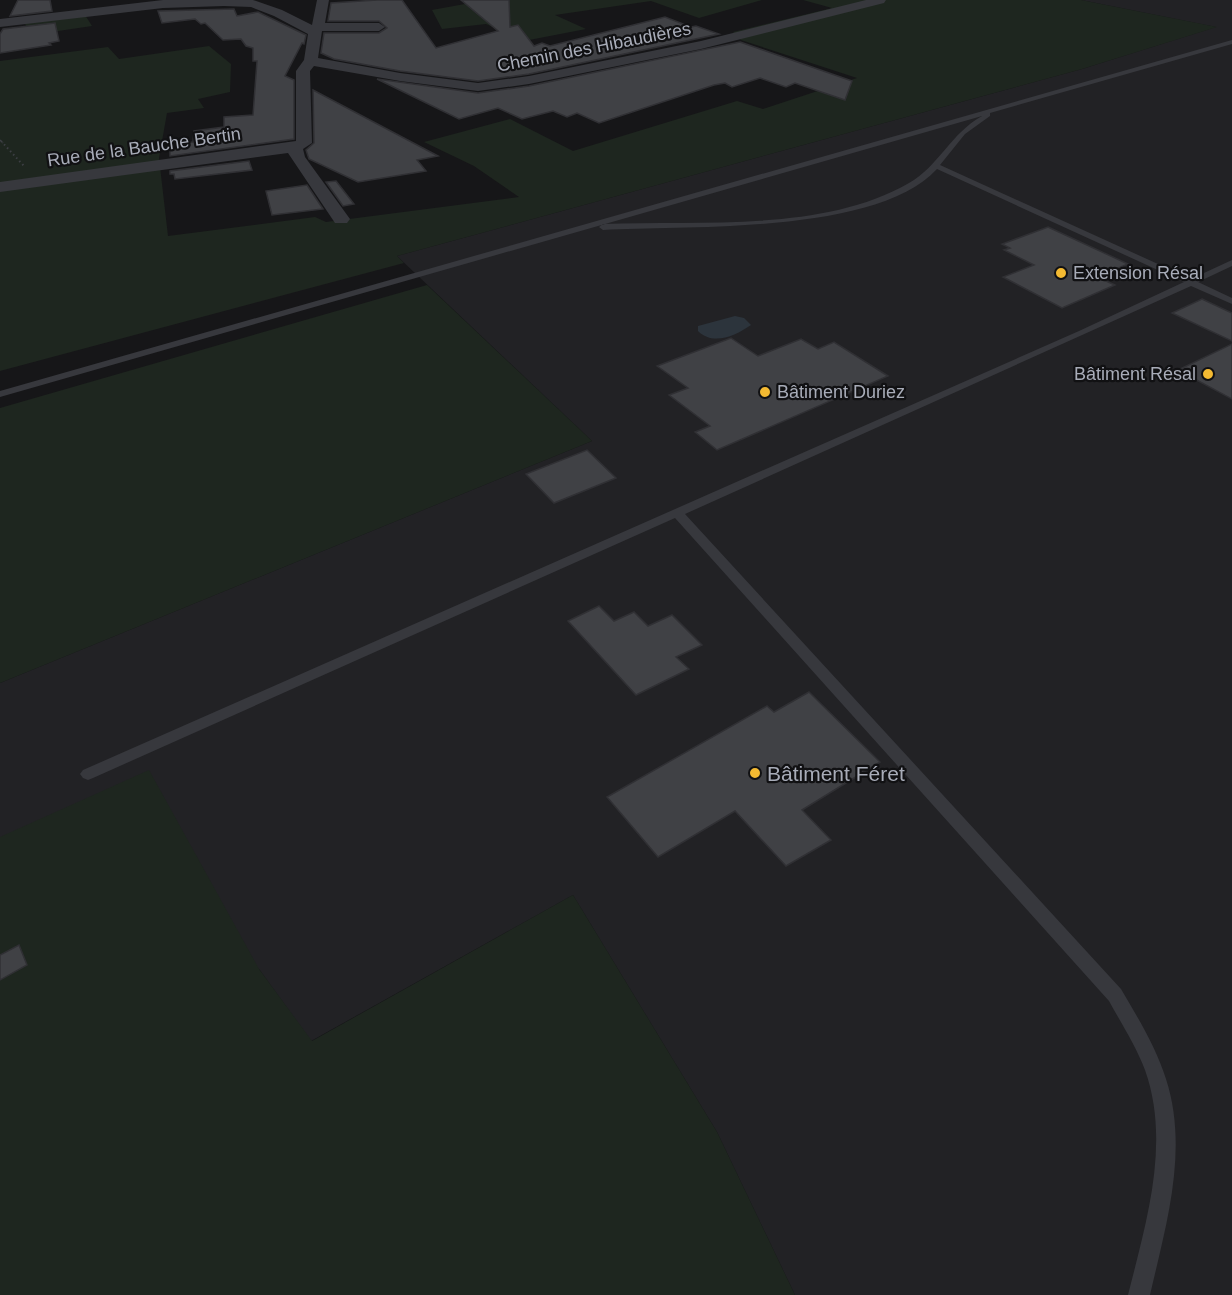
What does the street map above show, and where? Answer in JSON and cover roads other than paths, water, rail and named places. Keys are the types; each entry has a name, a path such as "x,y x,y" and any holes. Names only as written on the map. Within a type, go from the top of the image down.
{"street":[{"path":"339,0 322,0 311,61 303,71 304,143 294,147 297,157 341,219"},
{"name":"Chemin des Hibaudières","path":"311,61 400,77 478,87 529,80 701,45 880,0"},
{"path":"0,23 165,2 196,1 251,2 316,29 379,27"},
{"path":"96,12 104,28"},
{"name":"Rue de la Bauche Bertin","path":"0,187 294,147"}],"lane":[{"path":"0,394 1232,42"},
{"path":"577,228 654,223 755,221 830,213 886,197 909,187 937,166 959,136 1002,106"},
{"path":"937,166 1232,301"},
{"path":"88,774 1082,333 1232,263"},
{"path":"677,513 1115,995 1138,1035 1158,1082 1166,1133 1162,1200 1139,1295"}],"place":[{"name":"Extension Résal","path":"1061,273"},
{"name":"Bâtiment Résal","path":"1208,374"},
{"name":"Bâtiment Duriez","path":"765,392"},
{"name":"Bâtiment Féret","path":"755,773"}]}
